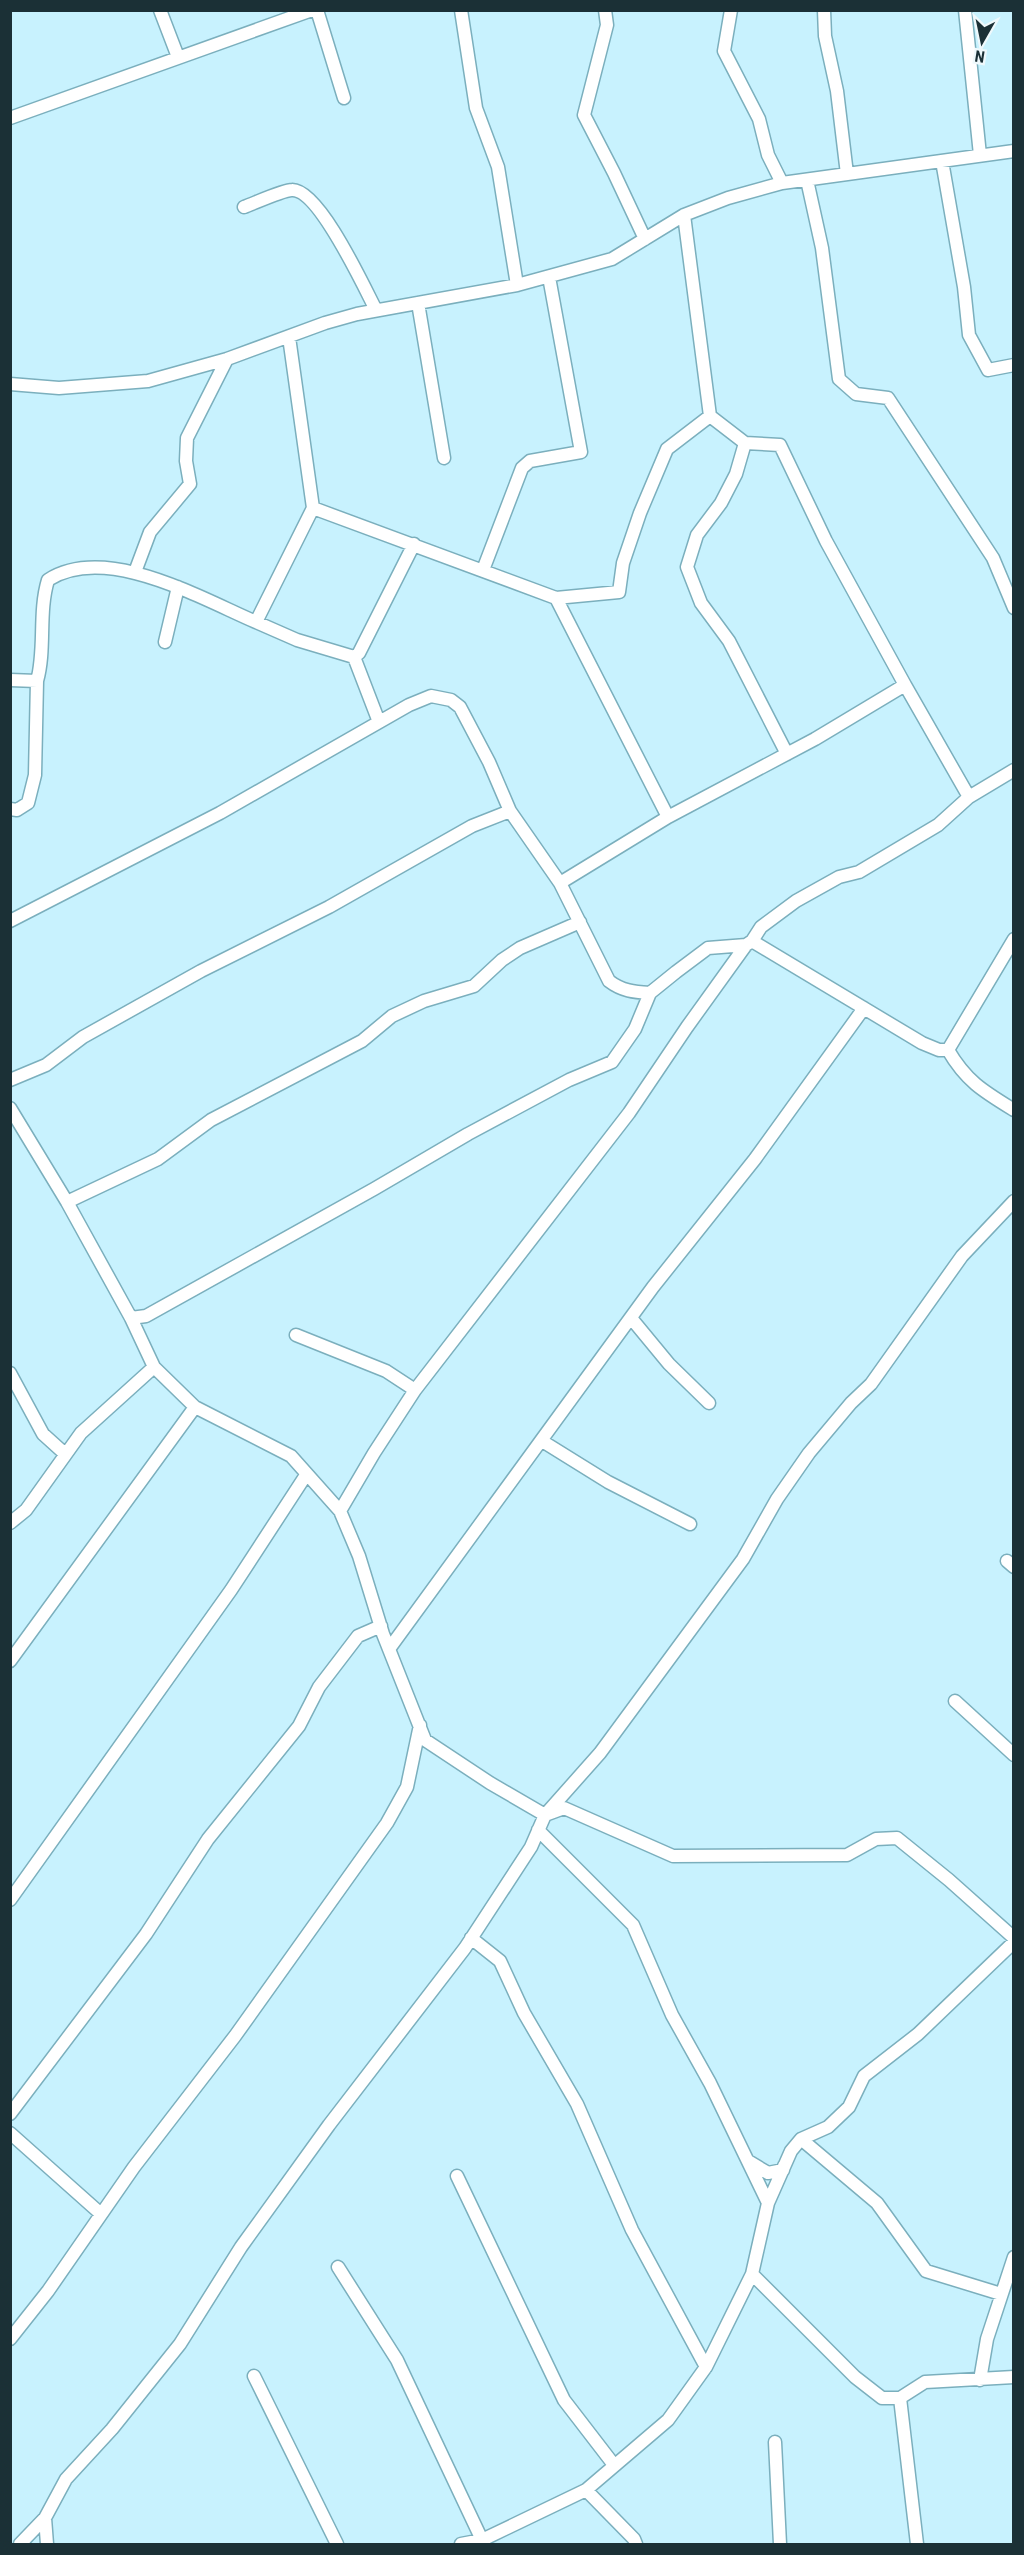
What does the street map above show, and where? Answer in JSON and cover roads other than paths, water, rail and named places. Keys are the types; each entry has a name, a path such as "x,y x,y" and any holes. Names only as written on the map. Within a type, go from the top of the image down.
{"street":[{"path":"160,10 178,57"},
{"path":"10,118 312,10"},
{"path":"317,10 344,98"},
{"path":"461,10 476,108 498,167 517,285"},
{"path":"605,10 607,26 584,115 645,239"},
{"path":"730,10 724,51 759,119 768,155 782,183"},
{"path":"824,10 825,36 837,91 847,174"},
{"path":"965,10 980,155"},
{"path":"10,384 59,388 141,382 227,359 326,323 376,310 549,278 612,259 684,215 728,198 782,183 1014,151"},
{"path":"942,161 964,287 969,335 988,370 1014,365"},
{"path":"807,180 822,248 838,379 856,394 888,398 993,558 1014,608"},
{"path":"244,207 293,190 302,193 328,220 376,310"},
{"path":"684,215 710,416 746,443 780,445 826,541 969,796"},
{"path":"483,570 522,468 530,461 582,452 549,278"},
{"path":"418,303 444,458"},
{"path":"256,622 313,508 289,337"},
{"path":"135,572 150,532 190,484 186,461 187,438 227,359"},
{"path":"313,508 556,598 619,592 623,563 640,513 668,449 710,416"},
{"path":"746,443 736,474 726,493 697,535 687,567 701,603 729,641 787,754"},
{"path":"354,657 359,653 414,544"},
{"path":"10,809 16,810 28,803 35,775 37,681 41,667 41,628 48,580 84,569 109,566 135,572 178,587 297,640 354,657"},
{"path":"165,642 178,587"},
{"path":"556,598 668,817"},
{"path":"354,657 379,722"},
{"path":"10,680 37,681"},
{"path":"560,883 668,817 787,754 905,685"},
{"path":"10,921 220,813 379,722 431,696 451,700 460,706 489,762 510,811 560,883 609,981 630,992 650,993"},
{"path":"340,1511 415,1390 629,1113 687,1027 761,927 796,901 839,877 859,872 938,825 969,796 1014,770"},
{"path":"10,1080 46,1065 83,1037 201,971 329,908 472,826 510,811"},
{"path":"67,1202 158,1159 211,1120 362,1041 392,1016 424,1001 474,986 501,960 520,948 580,922"},
{"path":"948,1050 1014,939"},
{"path":"131,1318 146,1316 254,1254 374,1190 468,1134 569,1080 612,1062 635,1029 650,993 708,948 749,943 922,1043 939,1050 948,1050"},
{"path":"389,1649 632,1318 755,1159 864,1008"},
{"path":"948,1050 968,1079 1014,1110"},
{"path":"10,1108 67,1202 131,1318 154,1367 195,1407 291,1456 340,1511 359,1556 389,1649 426,1740 490,1783 545,1815"},
{"path":"20,2544 45,2518 66,2479 112,2429 180,2344 241,2247 329,2125 403,2031 471,1938 531,1847 545,1815 600,1753 743,1559 777,1499 809,1453 851,1403 871,1384 962,1256 1014,1201"},
{"path":"632,1318 669,1364 709,1403"},
{"path":"296,1335 386,1371 415,1390"},
{"path":"10,1523 26,1510 64,1453 81,1433 154,1367"},
{"path":"10,1373 43,1434 64,1453"},
{"path":"10,1661 195,1407"},
{"path":"542,1441 608,1482 690,1524"},
{"path":"10,1900 231,1590 306,1475"},
{"path":"10,2115 146,1934 208,1839 299,1726 319,1687 358,1636 381,1626"},
{"path":"955,1701 1014,1755"},
{"path":"10,2339 48,2291 134,2168 235,2036 387,1823 407,1787 420,1723"},
{"path":"461,2544 482,2540 586,2490 668,2420 706,2367 752,2274 768,2203 791,2151 801,2139 828,2127 849,2107 864,2076 918,2034 1014,1940 949,1880 897,1838 876,1839 847,1855 673,1857 564,1808 545,1815"},
{"path":"538,1830 633,1925 672,2015 768,2203"},
{"path":"471,1938 500,1961 524,2013 577,2104 632,2230 706,2367"},
{"path":"10,2133 101,2214"},
{"path":"801,2139 877,2203 927,2271 1001,2294"},
{"path":"747,2160 768,2173 776,2172 783,2170 791,2151"},
{"path":"457,2176 564,2400 614,2465"},
{"path":"980,2379 987,2339 1014,2257"},
{"path":"338,2266 397,2360 482,2540"},
{"path":"752,2274 855,2377 882,2397 900,2398 925,2382 1014,2378"},
{"path":"254,2376 337,2544"},
{"path":"900,2398 917,2544"},
{"path":"775,2442 780,2544"},
{"path":"586,2490 634,2539 636,2544"},
{"path":"45,2518 47,2544"}]}
